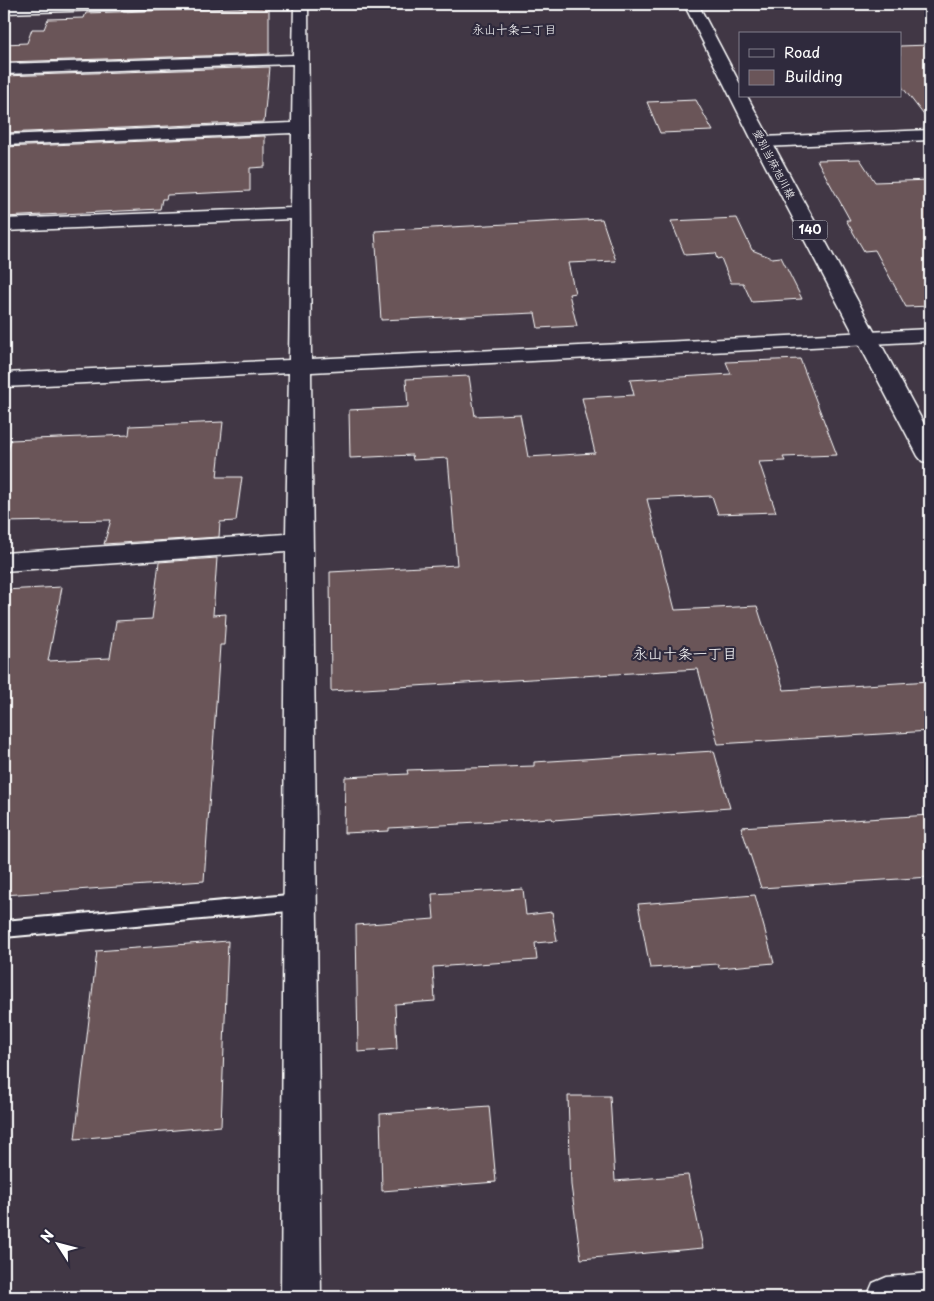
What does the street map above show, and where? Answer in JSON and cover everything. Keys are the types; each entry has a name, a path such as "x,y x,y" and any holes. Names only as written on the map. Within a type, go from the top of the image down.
{"street":[{"path":"4,9 170,4"},
{"path":"301,4 299,902 302,1297"},
{"name":"愛別当麻旭川線","path":"691,4 739,97"},
{"path":"4,69 300,59"},
{"name":"愛別当麻旭川線","path":"739,98 930,456"},
{"path":"4,140 300,128"},
{"path":"762,142 930,135"},
{"path":"4,225 300,213"},
{"path":"4,380 930,335"},
{"path":"4,562 299,542"},
{"path":"887,1297 930,1293"}],"lane":[{"path":"4,928 299,902"}],"building":[{"path":"269,7 269,54 4,62 4,44 27,43 32,29 44,29 48,19 84,18 86,13"},
{"path":"930,45 930,123 902,87 902,46"},
{"path":"269,67 264,122 4,133 4,76"},
{"path":"696,100 713,131 660,133 647,102"},
{"path":"265,136 265,167 250,168 250,191 167,195 166,199 162,199 160,209 4,217 4,147"},
{"path":"860,159 875,182 930,180 930,306 906,307 875,250 864,251 846,220 850,220 817,160"},
{"path":"737,218 752,250 772,258 781,257 802,299 752,302 743,283 731,283 721,258 717,259 715,253 685,255 671,221"},
{"path":"602,219 616,261 568,263 575,293 569,294 577,326 538,328 535,313 381,320 375,231"},
{"path":"800,359 837,455 783,457 785,461 759,462 776,512 718,514 712,496 647,499 675,610 757,606 784,690 930,681 930,731 718,744 698,669 331,691 330,572 457,565 448,458 413,460 412,455 350,458 349,410 408,407 406,379 469,376 475,416 520,414 528,457 595,453 582,398 634,395 630,380 731,374 726,362"},
{"path":"223,422 217,477 242,477 236,521 220,522 219,537 104,544 111,520 4,522 4,463 11,440 129,435 130,426"},
{"path":"217,558 213,615 226,614 224,645 220,645 204,881 4,895 4,590 62,587 48,661 110,658 116,621 152,619 159,562"},
{"path":"714,751 730,808 553,820 552,818 460,823 389,828 389,831 344,833 345,777 408,774 407,770 534,766 534,762"},
{"path":"930,815 930,877 761,888 741,827"},
{"path":"523,889 526,915 552,912 557,941 535,943 537,960 433,967 435,1001 395,1004 397,1049 358,1052 356,925 434,919 432,894"},
{"path":"755,895 774,963 719,968 718,964 650,968 638,904"},
{"path":"228,941 221,1126 75,1139 97,951"},
{"path":"568,1096 610,1096 615,1181 688,1175 703,1248 581,1259 571,1185"},
{"path":"489,1106 496,1182 382,1191 380,1114"}],"district":[{"name":"永山十条二丁目","path":"514,30"},
{"name":"永山十条一丁目","path":"685,654"}]}
